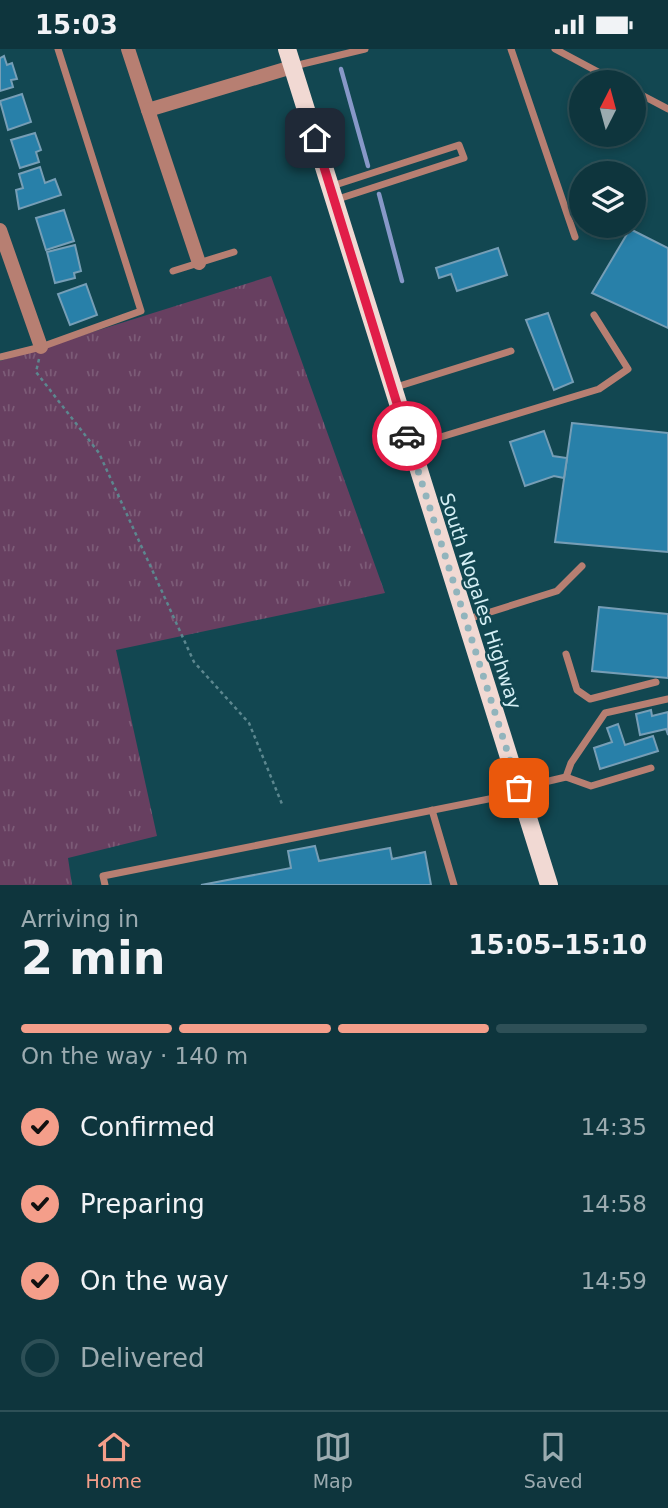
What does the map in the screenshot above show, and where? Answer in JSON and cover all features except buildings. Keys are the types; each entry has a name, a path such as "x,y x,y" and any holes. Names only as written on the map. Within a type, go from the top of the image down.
{"main road":[{"name":"South Nogales Highway","path":"287,49 549,885"}],"street":[{"path":"128,49 199,263"},
{"path":"148,110 292,67"},
{"path":"0,232 41,347"}],"lane":[{"path":"0,357 41,347 141,311 58,49"},
{"path":"292,67 365,49"},
{"path":"511,49 569,219"},
{"path":"555,49 594,70"},
{"path":"646,97 668,109"},
{"path":"459,145 464,158 332,193 459,145"},
{"path":"173,271 234,252"},
{"path":"410,446 599,389 628,369 594,315"},
{"path":"393,388 511,351"},
{"path":"464,620 556,591 582,566"},
{"path":"566,654 577,690 590,699 656,682"},
{"path":"566,777 571,763 605,713 668,699"},
{"path":"105,885 103,876 432,810 566,777 591,786 651,768"},
{"path":"432,810 454,885"}],"path":[{"path":"41,347 36,372 99,453 194,662 249,723 282,804"}],"green space":[{"path":"271,276 385,593 116,650 157,836 68,858 72,885 0,885 0,361"}],"waterway":[{"path":"341,69 368,166"},
{"path":"379,194 402,281"}],"way so far":[{"path":"407,436 519,788"}],"route":[{"path":"315,138 407,436"}]}
